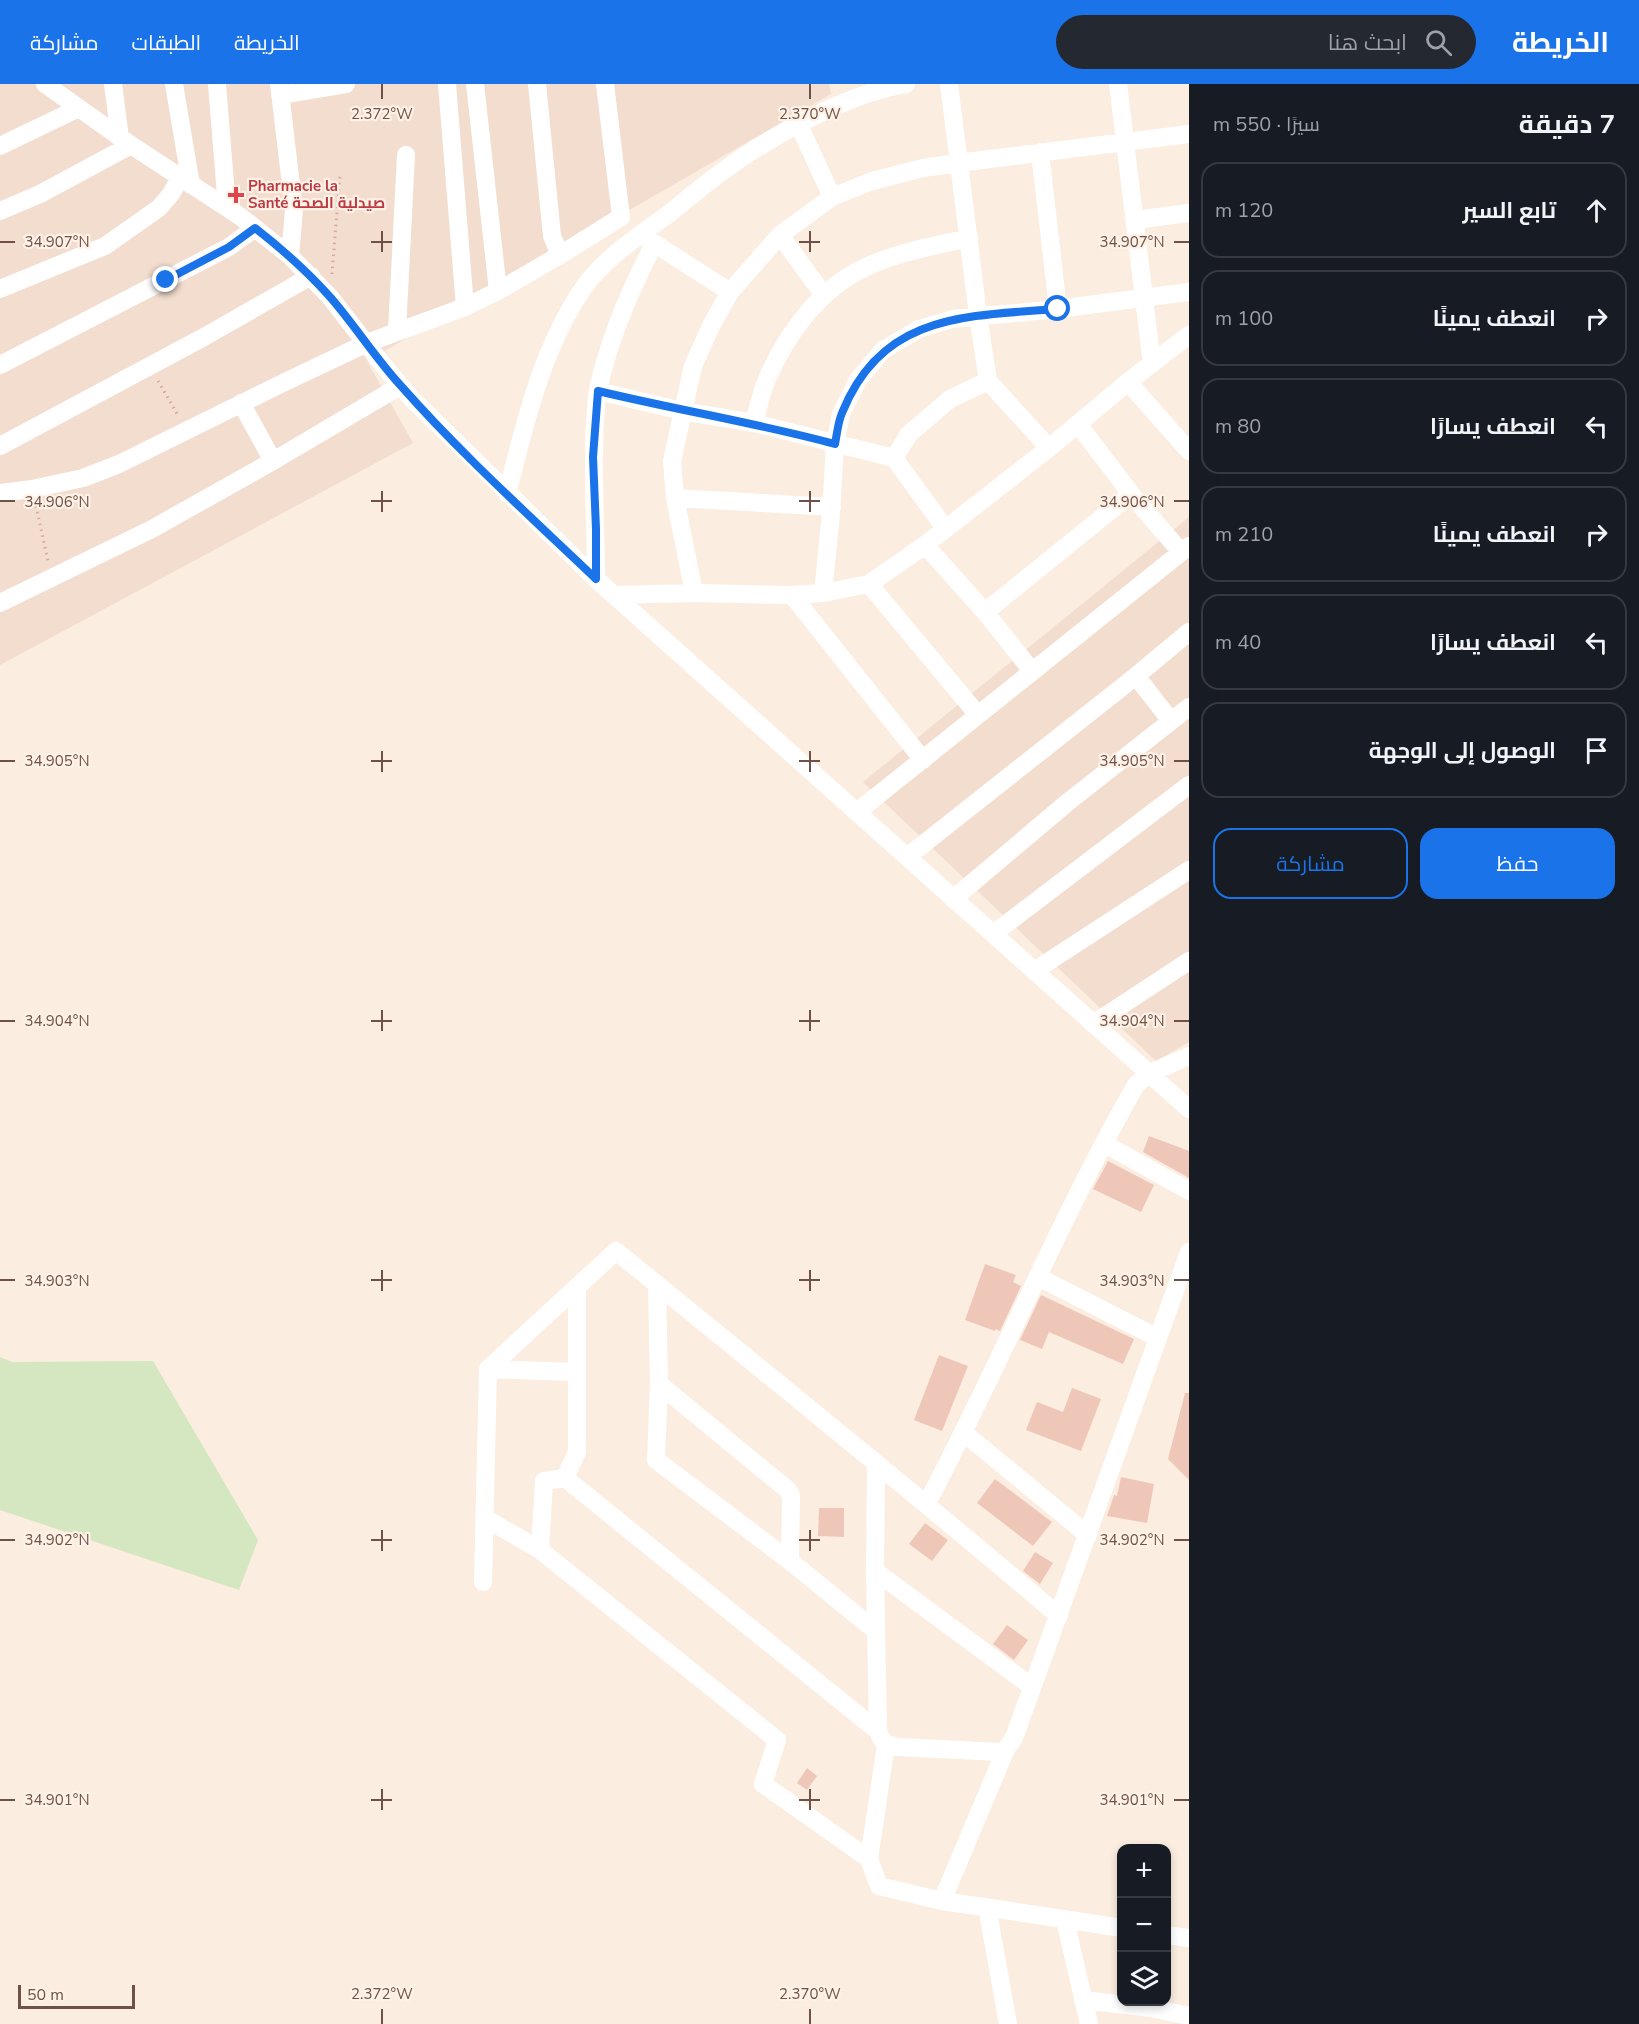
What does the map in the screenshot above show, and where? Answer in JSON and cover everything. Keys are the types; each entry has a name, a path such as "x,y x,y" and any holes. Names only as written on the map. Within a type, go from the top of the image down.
{"street":[{"path":"45,84 126,142 255,228 290,256 330,297 400,386 507,494 596,579 1189,1109"},
{"path":"113,84 126,142"},
{"path":"174,84 185,181"},
{"path":"217,84 226,208"},
{"path":"290,256 294,210 280,90 346,84"},
{"path":"447,84 465,307"},
{"path":"475,84 498,291"},
{"path":"537,84 552,236 560,255"},
{"path":"0,493 33,489 83,478 119,464 367,344 465,307 498,291 621,218 606,84"},
{"path":"507,494 526,416 546,361 562,324 585,286 608,260 647,239 754,150 831,108 864,95 906,84"},
{"path":"949,84 988,381 1049,448"},
{"path":"1118,84 1152,364"},
{"path":"0,146 79,108"},
{"path":"799,125 832,197"},
{"path":"694,593 675,498 672,461 682,411 693,366 712,324 730,292 780,235 832,197 873,181 923,168 1189,134"},
{"path":"0,212 40,194 126,142"},
{"path":"1040,152 1058,309"},
{"path":"397,332 406,155"},
{"path":"0,289 105,246 159,208 185,181"},
{"path":"1135,220 1189,213"},
{"path":"0,365 229,247 255,228"},
{"path":"780,235 823,294"},
{"path":"754,423 767,380 791,335 823,294 863,268 911,251 969,238"},
{"path":"647,239 730,292"},
{"path":"596,579 593,457 598,391 615,328 634,282 647,239"},
{"path":"0,446 149,367 311,276"},
{"path":"823,593 832,507 835,444 841,414 858,380 883,350 919,329 952,319 1058,309 1189,292"},
{"path":"613,595 694,593 792,595 823,593 869,584 925,545 1189,336"},
{"path":"894,458 909,434 950,399 988,381"},
{"path":"1128,382 1189,451"},
{"path":"0,603 152,529 400,386"},
{"path":"598,391 682,411 754,423 894,458 945,528"},
{"path":"241,404 273,461"},
{"path":"857,812 1185,549 1131,494 1078,424"},
{"path":"985,612 1131,494"},
{"path":"675,498 832,507"},
{"path":"925,545 985,612 1032,671"},
{"path":"869,584 978,715"},
{"path":"792,595 923,760"},
{"path":"907,857 1189,632"},
{"path":"1136,676 1171,721"},
{"path":"953,899 1068,802 1189,707"},
{"path":"993,934 1189,786"},
{"path":"1034,971 1189,870"},
{"path":"1093,1024 1189,961"},
{"path":"927,1503 1136,1085 1149,1074 1189,1056"},
{"path":"1105,1144 1189,1191"},
{"path":"483,1582 488,1369 616,1251 876,1464 927,1503 1059,1616"},
{"path":"942,1901 1006,1749 1014,1738 1189,1252"},
{"path":"1038,1277 1158,1338"},
{"path":"657,1285 659,1384 656,1460 790,1561 876,1631"},
{"path":"565,1478 577,1452 577,1287"},
{"path":"488,1369 577,1372"},
{"path":"659,1384 788,1490 790,1496 790,1561"},
{"path":"964,1433 1088,1535"},
{"path":"876,1464 876,1631 882,1738 870,1859 879,1886 942,1901 1117,1927"},
{"path":"540,1550 544,1481 565,1478 882,1738 898,1748 999,1752 1006,1749"},
{"path":"485,1518 540,1550 777,1740 763,1784 870,1859"},
{"path":"875,1571 1032,1687"},
{"path":"997,1909 990,1911 989,1918 1008,2024"},
{"path":"1065,1920 1089,2024"},
{"path":"1171,1936 1189,1938"},
{"path":"1083,2000 1151,2008 1189,2016"}],"path":[{"path":"330,297 340,175"},
{"path":"149,367 187,430"},
{"path":"33,489 52,578"}],"shaded area":[{"path":"0,84 829,84 831,94 367,361 413,443 0,665"},
{"path":"1189,517 1189,1042 1156,1061 863,782"}],"green space":[{"path":"0,1357 12,1362 153,1361 258,1540 239,1590 0,1510"}],"building":[{"path":"1149,1136 1189,1151 1189,1178 1143,1152"},
{"path":"1108,1161 1154,1185 1141,1212 1093,1189"},
{"path":"985,1264 1016,1275 1013,1282 1021,1286 1000,1331 965,1320"},
{"path":"1041,1295 1134,1339 1123,1364 1049,1332 1042,1349 1020,1340"},
{"path":"939,1355 968,1366 942,1431 914,1420"},
{"path":"1072,1388 1101,1399 1081,1451 1026,1430 1037,1402 1063,1412"},
{"path":"1185,1393 1189,1393 1189,1480 1168,1459"},
{"path":"1121,1477 1154,1484 1147,1523 1107,1516 1114,1495 1117,1496"},
{"path":"995,1479 1052,1522 1033,1546 977,1503"},
{"path":"819,1508 844,1508 844,1537 818,1536"},
{"path":"925,1523 948,1540 932,1561 909,1544"},
{"path":"1035,1552 1053,1563 1040,1584 1023,1571"},
{"path":"1007,1625 1028,1640 1014,1660 993,1644"},
{"path":"807,1768 817,1776 807,1790 797,1783"}],"place":[{"name":"Pharmacie la Santé صيدلية الصحة","path":"236,195"}],"route":[{"path":"166,280 229,247 255,228 311,276 412,399 596,579 593,457 598,391 682,411 754,423 835,444 841,414 858,380 883,350 919,329 952,319 1058,309"}]}
